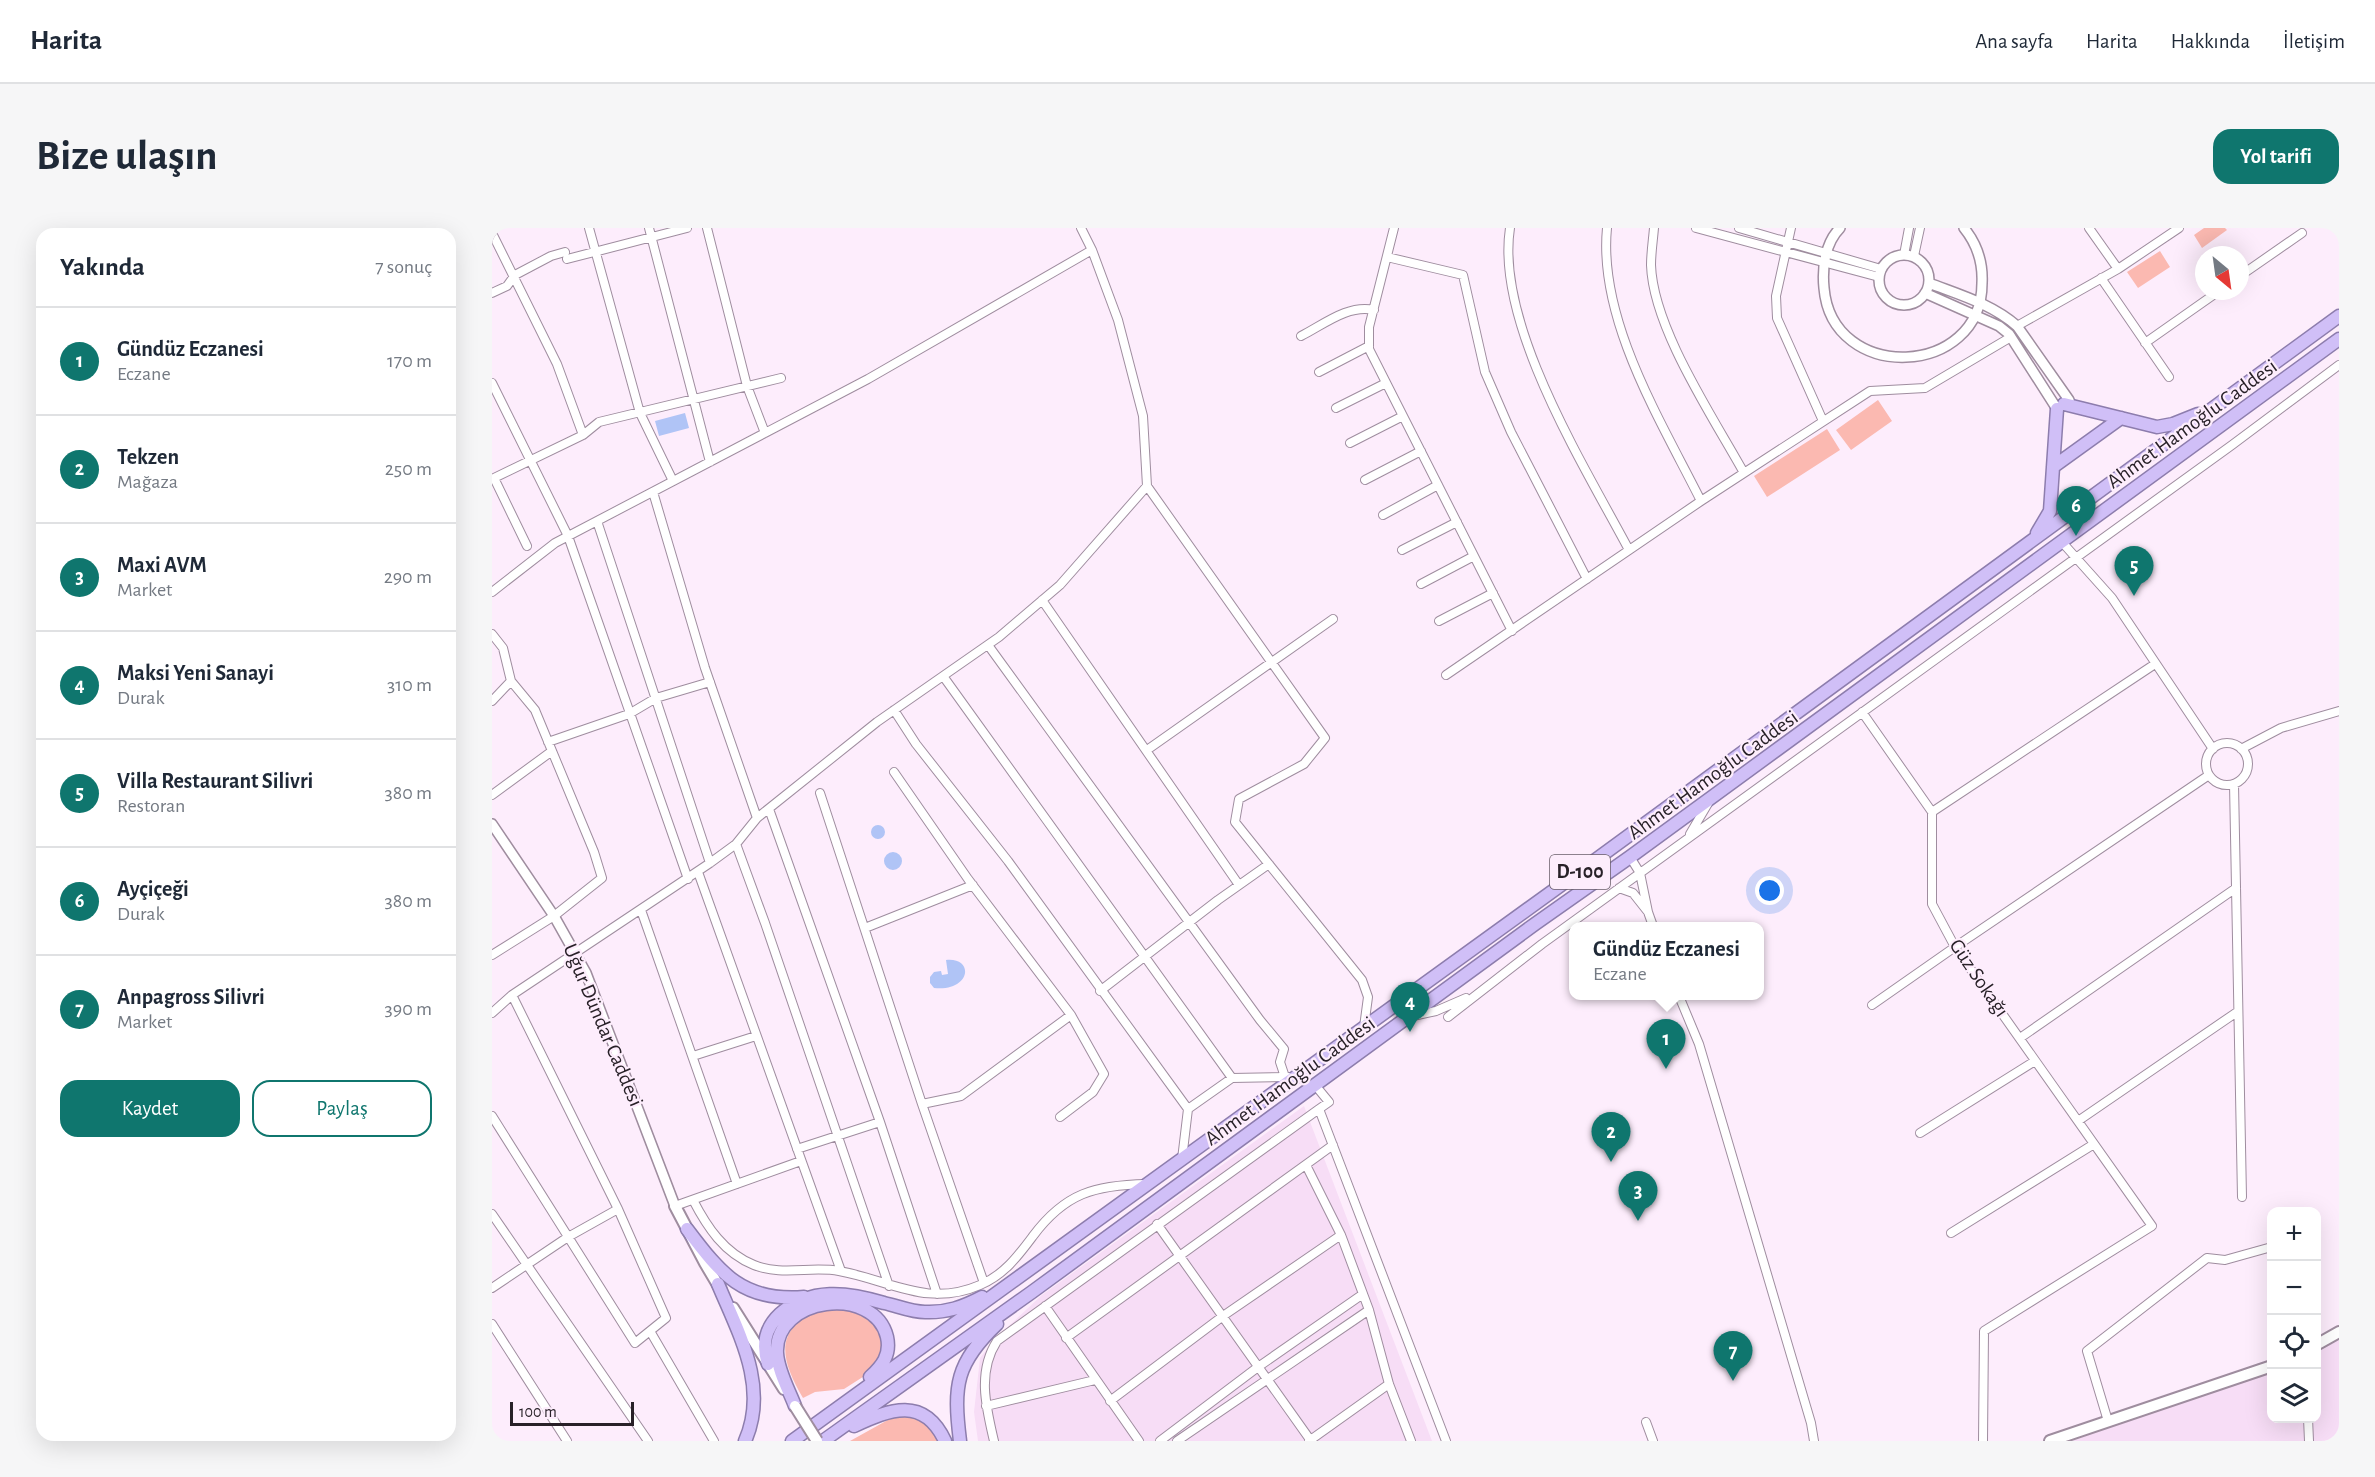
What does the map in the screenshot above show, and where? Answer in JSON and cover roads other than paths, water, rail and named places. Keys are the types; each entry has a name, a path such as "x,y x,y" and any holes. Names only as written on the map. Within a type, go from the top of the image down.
{"highway":[{"name":"Ahmet Hamoğlu Caddesi","path":"792,1441 1033,1268 1291,1077 1364,1027 2339,316"},
{"name":"Ahmet Hamoğlu Caddesi","path":"822,1440 1032,1292 1408,1016 1630,858 2339,339"},
{"path":"2020,550 2041,530 2050,511 2060,407 2157,427 2173,424 2199,413 2238,390"},
{"path":"2053,467 2121,418"},
{"path":"687,1230 722,1273 742,1288 774,1297 854,1295 909,1310 936,1312 965,1306 1033,1268"},
{"path":"718,1284 741,1337 753,1378 753,1418 745,1441"},
{"path":"960,1441 957,1392 963,1365 977,1344 1032,1292"},
{"path":"768,1364 764,1344 770,1326 785,1309 814,1296"},
{"path":"795,1406 777,1352 782,1333 787,1325 803,1311 825,1304 847,1304 874,1315 886,1331 889,1350 886,1359 871,1377 847,1395 817,1423"},
{"path":"822,1440 884,1412 896,1409 924,1415 934,1422 945,1441"}],"main road":[{"path":"675,1206 718,1284 768,1364 795,1406 822,1440"},
{"path":"2321,1342 2339,1332"},
{"path":"2050,1441 2267,1367"}],"street":[{"path":"589,228 640,413 673,481"},
{"path":"650,228 710,462"},
{"path":"492,293 507,285 514,275 551,256 595,252 687,228"},
{"path":"707,228 747,386 765,433"},
{"path":"1081,228 1092,250 1118,320 1143,416 1147,486 1325,738 1304,764 1239,799 1235,822 1362,980 1368,997 1364,1027"},
{"path":"1394,228 1369,327 1369,346 1512,631"},
{"path":"1510,228 1512,286 1529,348 1547,393 1629,550"},
{"path":"1607,228 1609,285 1619,327 1701,501"},
{"path":"1654,228 1651,265 1660,309 1684,367 1744,473"},
{"path":"1696,228 1786,252 1825,258 1880,273"},
{"path":"1739,228 1788,242 1825,258"},
{"path":"1791,228 1776,296 1777,318 1823,421"},
{"path":"1840,228 1825,258 1824,298 1832,317 1843,333 1859,346 1875,354 1898,359 1931,354 1955,340 1967,329 1975,314 1980,303 1983,272 1979,254 1964,228"},
{"path":"1904,255 1909,228"},
{"path":"1914,256 1920,228"},
{"path":"2089,228 2118,269"},
{"path":"2017,326 2118,269 2179,228"},
{"path":"492,233 557,364 584,435"},
{"path":"2249,270 2302,233"},
{"path":"492,592 555,543 868,380 1092,250"},
{"path":"1914,256 1926,267 1929,283 1925,293 1912,303 1895,303 1882,293 1880,273 1893,257 1914,256"},
{"path":"1387,257 1463,275 1485,372 1511,432 1587,579"},
{"path":"2101,278 2169,377"},
{"path":"1925,293 1999,326 2011,337 2060,407 2069,400 2017,326 1980,303 1929,283"},
{"path":"2145,342 2206,300"},
{"path":"1301,336 1354,309 1374,310"},
{"path":"1446,675 1701,501 1870,391 1925,388 2011,337"},
{"path":"1319,372 1369,346"},
{"path":"1573,922 2232,446 2339,365"},
{"path":"527,546 493,479 584,435 599,422 782,378"},
{"path":"492,382 568,536 688,879"},
{"path":"1336,408 1386,383"},
{"path":"1350,443 1403,416"},
{"path":"1365,480 1421,451"},
{"path":"1383,515 1438,485"},
{"path":"492,1013 512,995 688,879 736,844 757,818 769,808 894,710 988,645 1060,585 1147,486"},
{"path":"653,492 710,682 757,818"},
{"path":"597,521 710,863"},
{"path":"1402,550 1457,522"},
{"path":"2061,541 2112,598 2213,749"},
{"path":"1421,584 1474,556"},
{"path":"1439,621 1493,593"},
{"path":"1042,600 1239,885"},
{"path":"1147,750 1333,619"},
{"path":"492,634 503,648 511,681 535,710 594,852 602,878 554,916 493,952"},
{"path":"988,645 1260,1020 1284,1048 1280,1062 1291,1077"},
{"path":"1862,712 1932,812 2155,664"},
{"path":"943,676 1232,1078"},
{"path":"492,701 511,681"},
{"path":"548,742 629,714 656,698 710,682"},
{"path":"894,710 916,744 1008,861 1100,991 1188,1109 1182,1159"},
{"path":"2241,749 2281,728 2339,711"},
{"path":"2224,744 2241,749 2248,761 2248,769 2245,775 2234,784 2220,784 2209,775 2206,762 2213,749 2224,744"},
{"path":"492,795 552,752"},
{"path":"894,772 973,885 1071,1015 1104,1074 1093,1092 1060,1117"},
{"path":"1872,1005 2209,775"},
{"path":"2234,784 2242,1197"},
{"path":"820,793 922,1104 984,1283"},
{"path":"1687,838 1712,797"},
{"path":"769,808 880,1122 937,1294"},
{"name":"Güz Sokağı","path":"1932,812 1932,904 1955,947 2152,1226 1984,1331 1983,1441"},
{"name":"Uğur Dündar Caddesi","path":"492,824 554,916 586,973 675,1206"},
{"path":"736,844 889,1286"},
{"path":"1630,858 1640,873 1651,922"},
{"path":"1100,991 1269,864"},
{"path":"698,872 840,1271"},
{"path":"865,928 973,885"},
{"path":"1619,888 1633,893 1648,912"},
{"path":"2020,1038 2236,888"},
{"path":"641,910 737,1184"},
{"path":"1448,1017 1569,925"},
{"path":"1408,1016 1436,1011 1457,1003 1495,980"},
{"path":"492,1116 635,1343 666,1318 618,1209 512,995"},
{"path":"1681,1000 1699,1044 1811,1423 1814,1441"},
{"path":"2078,1121 2237,1012"},
{"path":"922,1104 961,1096 1071,1015"},
{"path":"693,1056 756,1036"},
{"path":"1920,1132 2035,1060"},
{"path":"1188,1109 1232,1078 1291,1077"},
{"path":"994,1441 986,1407 986,1365 997,1341 1329,1102 1315,1085"},
{"path":"1319,1109 1446,1441"},
{"path":"797,1149 880,1122"},
{"path":"1066,1338 1333,1144"},
{"path":"1951,1233 2094,1144"},
{"path":"675,1206 801,1161"},
{"path":"1306,1165 1341,1235 1363,1294 1389,1384 1411,1441"},
{"path":"693,1200 707,1226 718,1240 753,1265 766,1269 840,1271 889,1286 924,1294 937,1294 965,1290 984,1283 1010,1265 1045,1221 1068,1202 1096,1188 1109,1185 1148,1184"},
{"path":"492,1288 568,1237 618,1209"},
{"path":"492,1214 648,1441"},
{"path":"1157,1224 1310,1441 1389,1384"},
{"path":"1110,1401 1223,1316 1341,1235"},
{"path":"2108,1421 2087,1351 2207,1258 2225,1260 2267,1248"},
{"path":"1160,1441 1258,1367 1363,1294"},
{"path":"1045,1306 1135,1440"},
{"path":"1177,1441 1368,1310"},
{"path":"492,1324 567,1441"},
{"path":"650,1331 714,1441"},
{"path":"986,1407 1095,1380"},
{"path":"1646,1422 1653,1441"},
{"path":"2308,1423 2310,1441"}],"water":[{"path":"685,413 689,428 659,436 655,421"},
{"path":"875,825 881,825 885,832 881,839 875,839 871,835 871,829"},
{"path":"889,852 897,852 902,857 900,868 889,870 884,865 884,857"},
{"path":"946,960 962,964 965,974 956,985 934,988 930,983 930,977 934,972 941,971 942,975 948,974"}],"place":[{"name":"Ayçiçeği","path":"2076,536"},
{"name":"Villa Restaurant Silivri","path":"2134,596"},
{"name":"Maksi Yeni Sanayi","path":"1410,1032"},
{"name":"Gündüz Eczanesi","path":"1666,1069"},
{"name":"Tekzen","path":"1611,1162"},
{"name":"Maxi AVM","path":"1638,1221"},
{"name":"Anpagross Silivri","path":"1733,1381"}]}
